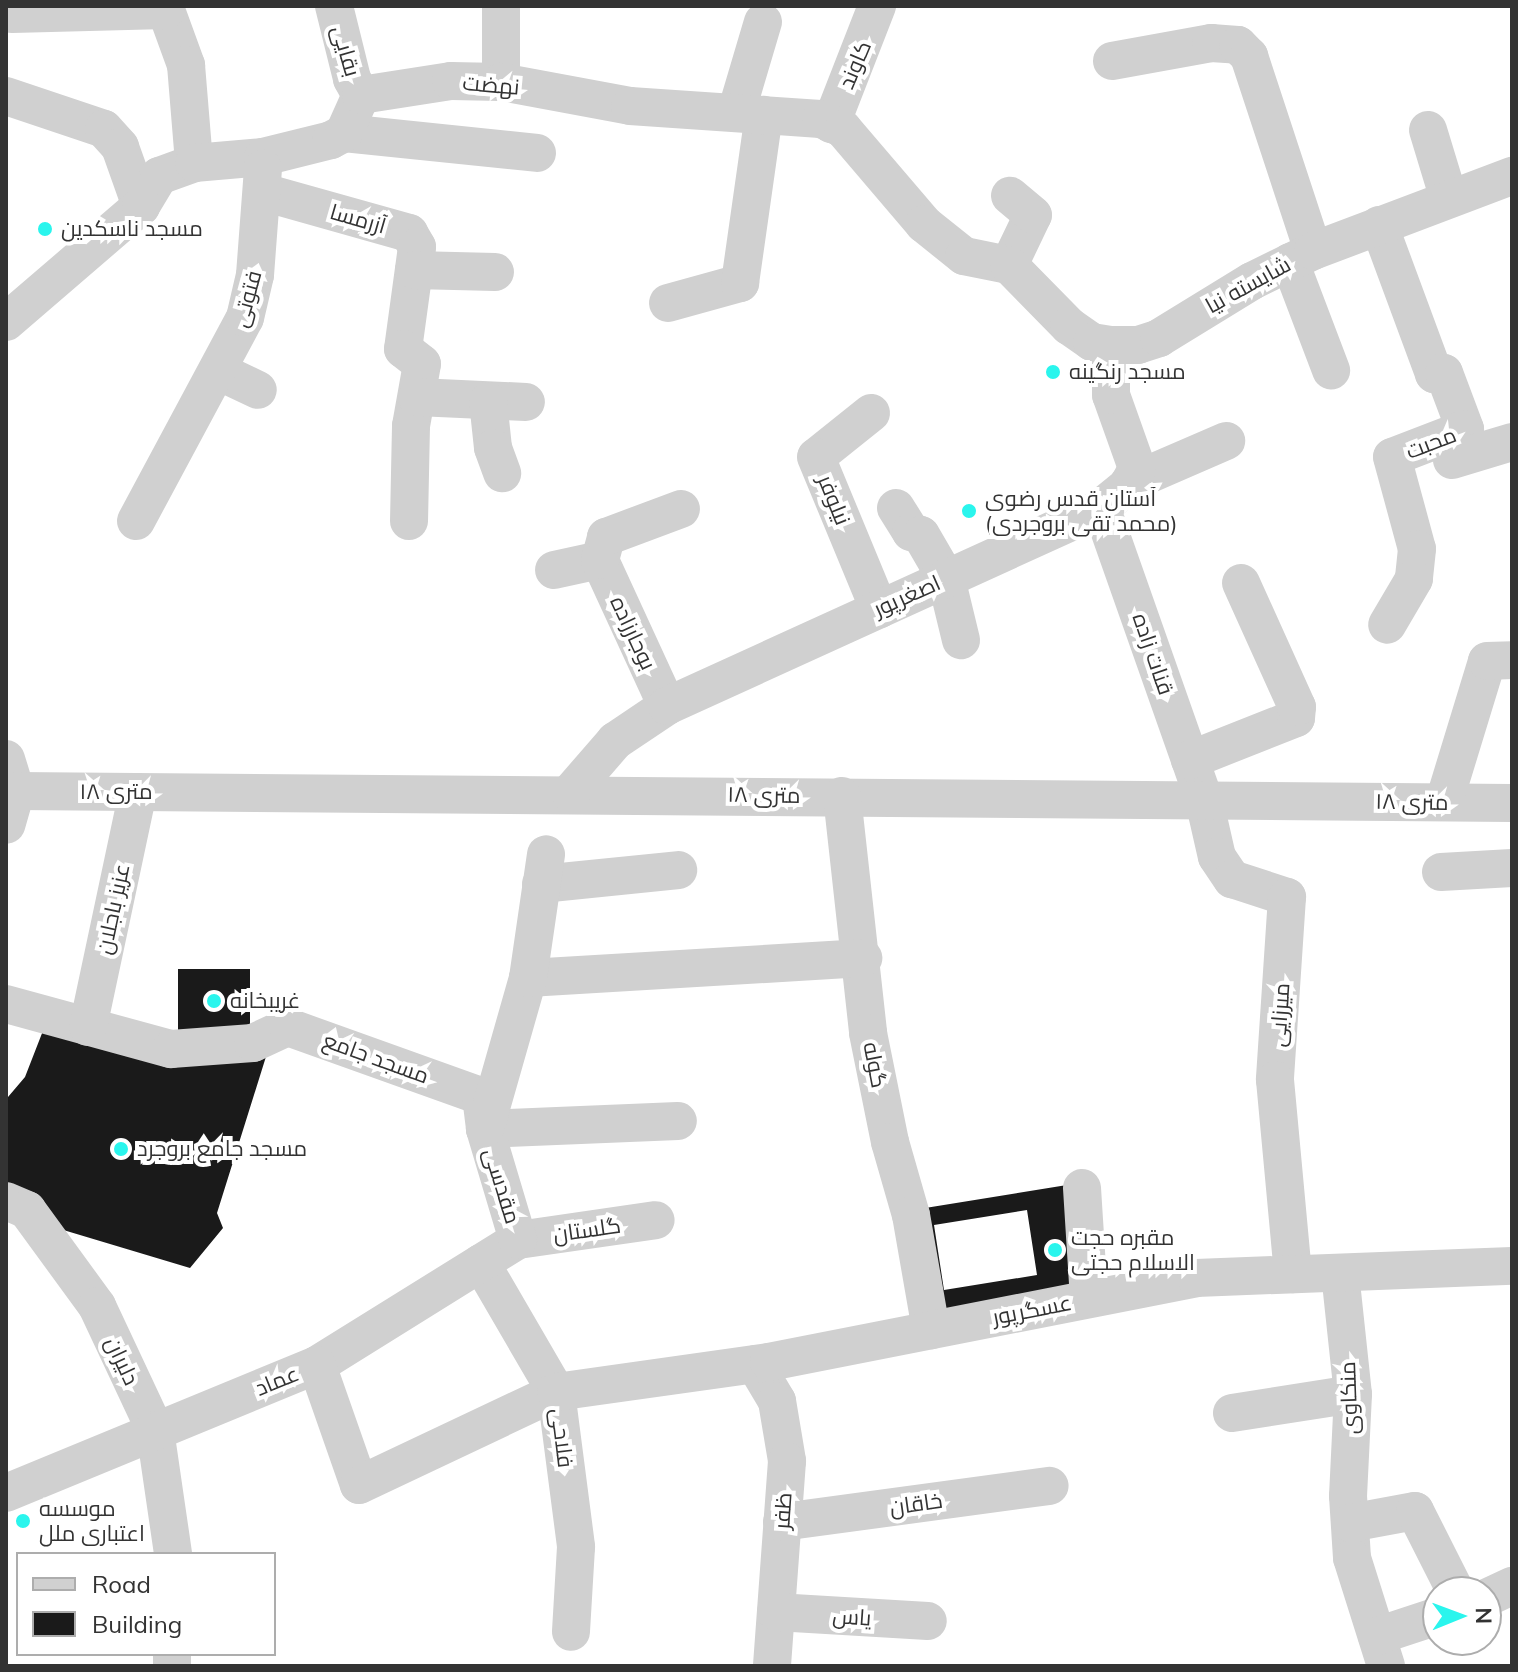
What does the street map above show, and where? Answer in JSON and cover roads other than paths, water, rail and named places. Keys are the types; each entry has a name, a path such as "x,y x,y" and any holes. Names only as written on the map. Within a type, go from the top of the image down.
{"street":[{"name":"بقایی","path":"334,6 352,79 361,95"},
{"path":"501,6 501,82"},
{"name":"کاوند","path":"831,124 877,6"},
{"path":"10,21 90,9 168,8 186,65 194,163"},
{"path":"668,303 740,283 750,114 763,22"},
{"path":"1112,61 1211,43 1238,45 1249,56 1331,370"},
{"name":"نهضت","path":"361,95 451,81 501,82 630,106 750,114 831,124"},
{"path":"344,133 361,95"},
{"path":"6,96 104,129 120,147 141,206"},
{"path":"831,124 843,129 934,232 964,256 1009,265 1033,215 1010,196"},
{"path":"1428,130 1449,199"},
{"path":"6,322 141,206 159,176 194,163 263,174 344,133 537,153"},
{"name":"آزرمسا","path":"263,174 409,233 417,247 403,349 419,381"},
{"name":"فتوتی","path":"136,521 245,318 255,275 263,174"},
{"name":"شایسته نیا","path":"1009,265 1069,326 1092,342 1138,345 1159,338 1302,257 1512,176"},
{"name":"محبت","path":"1379,225 1434,374 1444,373 1465,429 1392,457 1417,549 1414,579 1387,625"},
{"path":"414,270 495,272"},
{"path":"1111,345 1111,395 1137,468 1129,483"},
{"path":"218,371 258,390"},
{"path":"409,521 419,381 488,401 526,402"},
{"path":"488,401 493,448 502,473"},
{"name":"نیلوفر","path":"871,413 816,457 879,609"},
{"name":"اصغرپور","path":"570,793 615,741 667,706 1101,507 1129,483 1226,441"},
{"name":"محبت","path":"1452,460 1512,442"},
{"name":"قنات زاده","path":"1101,507 1204,800"},
{"path":"896,508 911,532 921,535 946,578 961,640"},
{"path":"554,570 600,560 606,537 681,509"},
{"name":"بوجارزاده","path":"600,560 667,706"},
{"path":"1190,760 1296,718 1297,707 1241,583"},
{"path":"1444,802 1499,660"},
{"name":"۱۸ متری","path":"9,792 570,793 1512,803"},
{"name":"عزیز باجلان","path":"88,1027 138,792"},
{"name":"گوله","path":"842,796 863,958 868,1033 890,1142 911,1215 931,1330"},
{"name":"میرزایی","path":"1204,800 1217,857 1232,879 1287,897 1275,1080 1293,1274"},
{"path":"1441,872 1512,868"},
{"name":"مقدسی","path":"317,1365 518,1240 485,1129 528,978 544,869 678,870"},
{"path":"528,978 863,958"},
{"name":"مسجد جامع","path":"6,1004 171,1049 253,1043 288,1027 481,1096 485,1129"},
{"path":"485,1129 678,1121"},
{"path":"1082,1188 1089,1299"},
{"name":"دلیران","path":"6,1201 27,1210 97,1306 155,1430 173,1552"},
{"name":"گلستان","path":"518,1240 656,1220"},
{"name":"فلاحی","path":"481,1263 556,1392 576,1547 571,1632"},
{"name":"عسگرپور","path":"556,1392 755,1364 1196,1278 1512,1266"},
{"name":"منکاوی","path":"1340,1273 1353,1394 1352,1558 1382,1651 1422,1626"},
{"name":"ظفر","path":"755,1364 777,1401 787,1461 772,1666"},
{"name":"عماد","path":"6,1493 317,1365 359,1485 556,1392"},
{"path":"1232,1413 1353,1394"},
{"name":"خاقان","path":"782,1522 1050,1486"},
{"path":"1350,1523 1415,1511 1448,1576"},
{"name":"یاس","path":"776,1612 928,1621"}],"place":[{"name":"مسجد ناسکدین","path":"45,229"},
{"name":"مسجد رنگینه","path":"1053,372"},
{"name":"آستان قدس رضوی (محمد تقی بروجردی)","path":"969,511"},
{"name":"غریبخانه","path":"214,1001"},
{"name":"مسجد جامع بروجرد","path":"121,1149"},
{"name":"مقبره حجت الاسلام حجتی","path":"1055,1250"},
{"name":"موسسه اعتباری ملل","path":"23,1521"}]}
